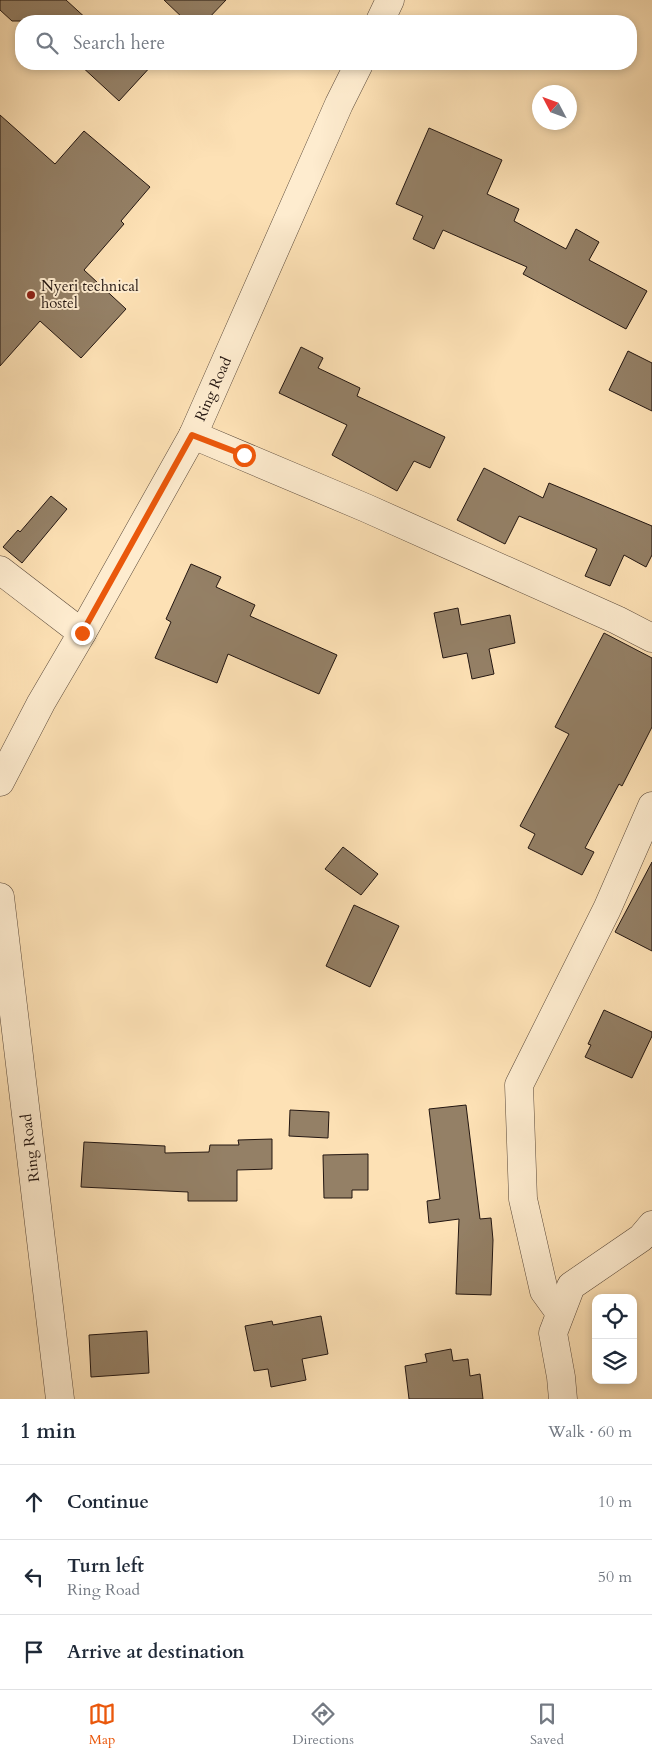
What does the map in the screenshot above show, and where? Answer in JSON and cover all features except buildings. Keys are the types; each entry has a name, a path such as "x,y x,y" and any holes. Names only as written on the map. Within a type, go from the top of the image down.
{"street":[{"path":"383,15 390,0"},
{"name":"Ring Road","path":"0,782 41,703 192,435 335,113 356,70"},
{"path":"192,435 366,508 617,620 652,638"},
{"path":"0,570 82,633"},
{"path":"560,1313 544,1290 523,1199 519,1085 607,909 652,806"},
{"name":"Ring Road","path":"0,897 60,1399"},
{"path":"563,1399 561,1377 552,1333 571,1286 641,1238 652,1225"}],"place":[{"name":"Nyeri technical hostel","path":"31,295"}],"route":[{"path":"82,633 192,435 244,455"}]}
